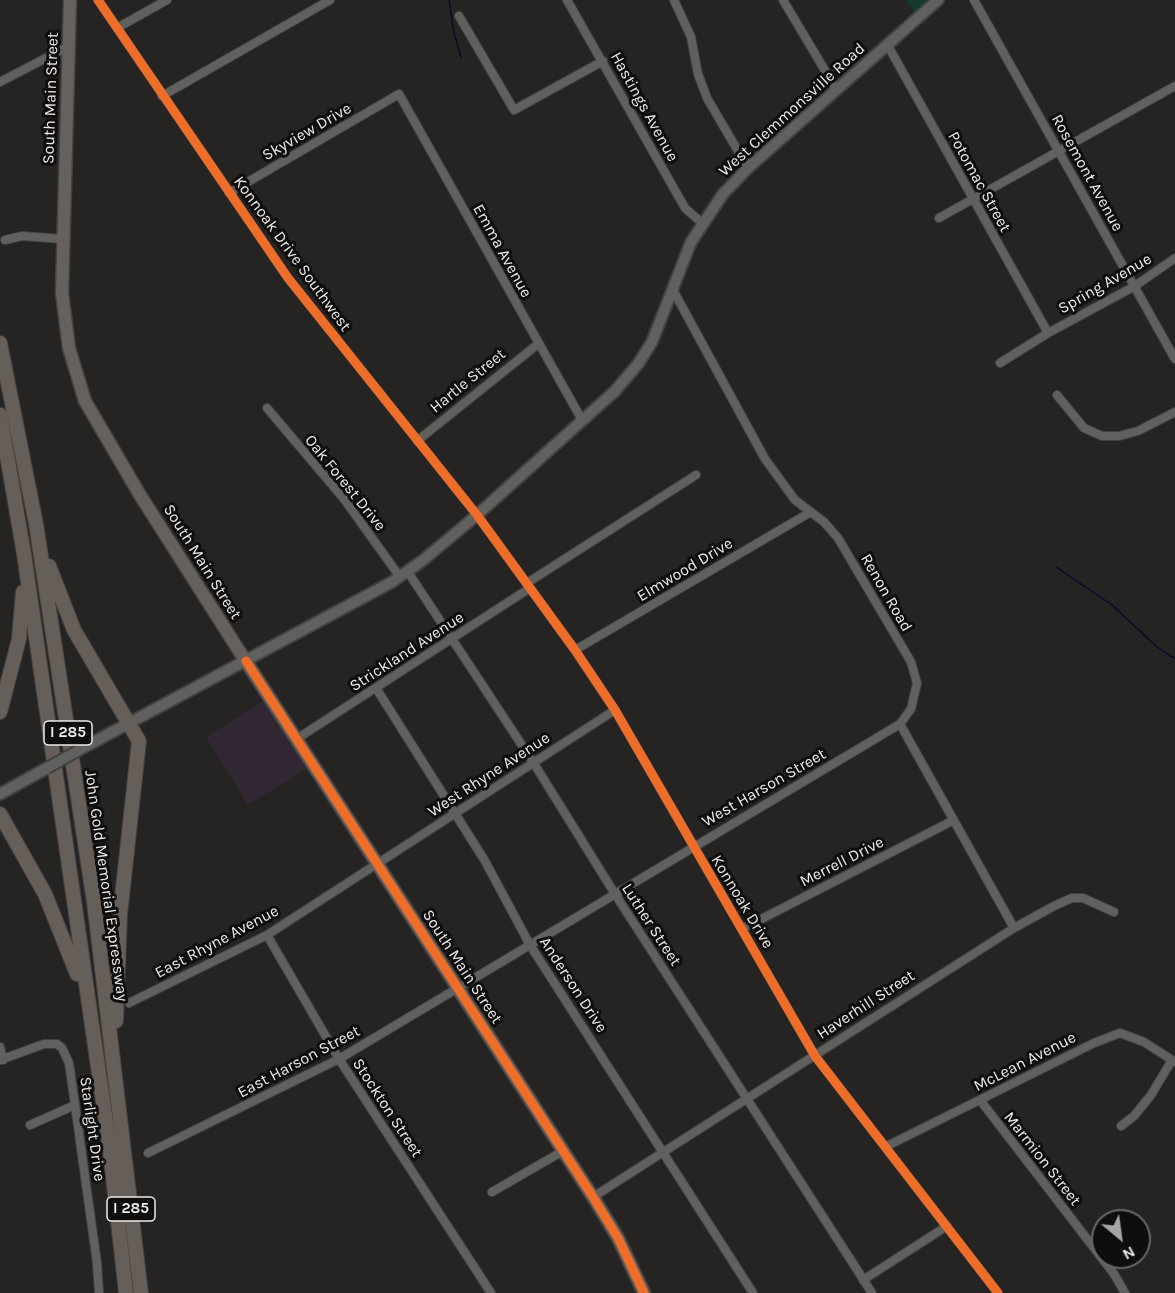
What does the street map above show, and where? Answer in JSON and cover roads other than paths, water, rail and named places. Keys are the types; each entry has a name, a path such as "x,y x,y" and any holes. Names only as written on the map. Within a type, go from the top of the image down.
{"highway":[{"name":"John Gold Memorial Expressway","path":"0,343 36,524 94,902 141,1293"},
{"name":"John Gold Memorial Expressway","path":"0,415 24,554 110,1150 126,1293"},
{"path":"36,524 56,588 74,630 129,723 140,747 123,880 117,963 120,1125"},
{"path":"0,712 19,639 24,554"},
{"path":"0,814 45,894 75,965 95,1052 110,1150"}],"main road":[{"name":"South Main Street","path":"70,0 62,293 71,356 86,401 134,485 246,661 298,738 593,1197 618,1238 644,1293"},
{"name":"West Clemmonsville Road","path":"0,794 404,574 477,515 615,391 638,364 652,342 692,242 702,223 723,194 748,168 938,0"}],"street":[{"name":"Konnoak Drive Southwest","path":"98,0 288,278 477,515"},
{"path":"117,28 167,0"},
{"path":"162,96 330,0"},
{"name":"Hastings Avenue","path":"567,0 685,208 702,223"},
{"path":"674,0 691,37 698,74 707,98 748,168"},
{"path":"783,0 836,89"},
{"name":"Rosemont Avenue","path":"974,0 1175,359"},
{"path":"459,16 514,110 603,61"},
{"name":"Potomac Street","path":"887,44 1048,333"},
{"path":"0,82 69,46"},
{"path":"939,218 1175,86"},
{"name":"Skyview Drive","path":"229,193 399,94"},
{"name":"Emma Avenue","path":"399,94 582,420"},
{"path":"6,240 35,236 63,239"},
{"name":"Spring Avenue","path":"1000,363 1048,333 1135,286 1175,258"},
{"name":"Renon Road","path":"673,290 765,459 782,485 809,513 824,522 838,538 911,662 917,683 915,696 911,709 900,724"},
{"name":"Hartle Street","path":"417,441 538,344"},
{"path":"1057,395 1084,429 1102,436 1119,436 1138,431 1175,412"},
{"name":"Oak Forest Drive","path":"267,408 404,574"},
{"name":"Strickland Avenue","path":"298,738 454,639 528,585 696,475"},
{"name":"Elmwood Drive","path":"576,650 809,513"},
{"name":"Konnoak Drive","path":"477,515 576,650 615,710 815,1056 887,1146 998,1293"},
{"name":"Luther Street","path":"404,574 454,639 872,1293"},
{"name":"Anderson Drive","path":"376,688 456,812 530,945 753,1293"},
{"name":"West Rhyne Avenue","path":"377,864 615,710"},
{"path":"900,724 1014,928"},
{"name":"West Harson Street","path":"457,987 900,724"},
{"name":"Merrell Drive","path":"742,929 954,820"},
{"name":"East Rhyne Avenue","path":"129,1003 267,935 377,864"},
{"name":"Haverhill Street","path":"593,1197 1034,917 1066,900 1077,898 1091,900 1114,912"},
{"name":"Stockton Street","path":"267,935 339,1059 491,1293"},
{"name":"East Harson Street","path":"148,1153 339,1059 457,987"},
{"name":"McLean Avenue","path":"887,1146 1094,1043 1120,1033 1144,1042 1173,1061"},
{"name":"Starlight Drive","path":"2,1060 44,1044 57,1044 62,1048 69,1063 97,1263 99,1293"},
{"path":"0,1047 2,1060"},
{"path":"1121,1126 1134,1116 1151,1095 1173,1061"},
{"name":"Marmion Street","path":"980,1100 1114,1274 1125,1293"},
{"path":"30,1125 75,1105"},
{"path":"492,1192 563,1151"},
{"path":"863,1280 947,1226"}],"waterway":[{"path":"449,0 454,33 461,57"},
{"path":"1056,567 1112,605 1157,647 1175,659"}]}
